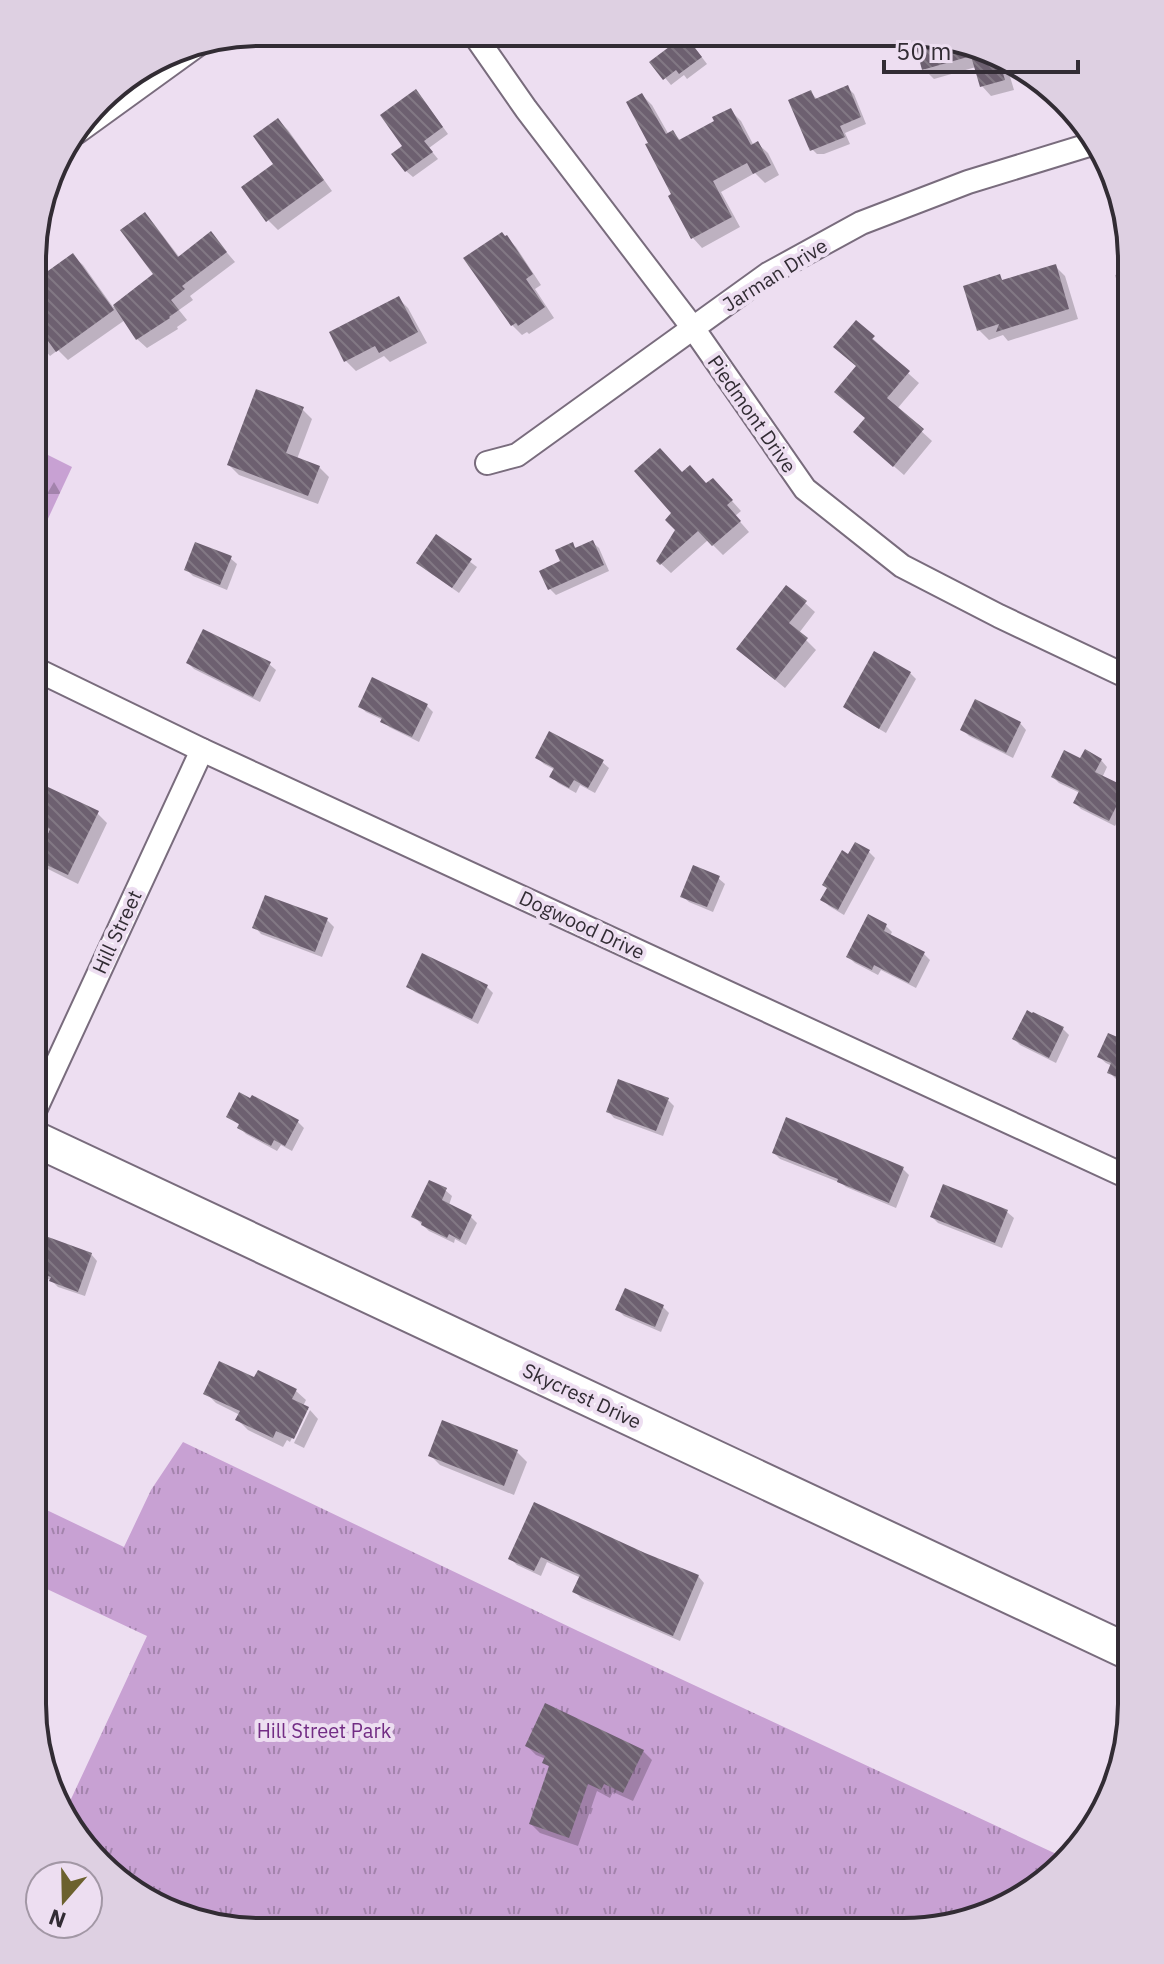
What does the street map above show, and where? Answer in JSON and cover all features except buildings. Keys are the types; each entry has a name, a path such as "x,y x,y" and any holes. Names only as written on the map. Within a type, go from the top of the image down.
{"main road":[{"name":"Skycrest Drive","path":"46,1144 1118,1647"}],"street":[{"name":"Piedmont Drive","path":"482,46 526,109 693,328 805,489 902,566 1118,672"},
{"path":"109,109 165,68"},
{"name":"Jarman Drive","path":"487,463 517,455 768,274 861,223 968,182 1085,146"},
{"name":"Dogwood Drive","path":"46,674 202,750 1118,1173"},
{"name":"Hill Street","path":"46,1087 202,750"}],"green space":[{"path":"46,454 72,467 46,523"},
{"name":"Hill Street Park","path":"183,1442 578,1631 1056,1854 1023,1882 986,1902 959,1911 918,1918 260,1918 205,1911 178,1902 130,1874 90,1834 70,1801 147,1636 46,1589 46,1510 124,1547 151,1490"}]}
